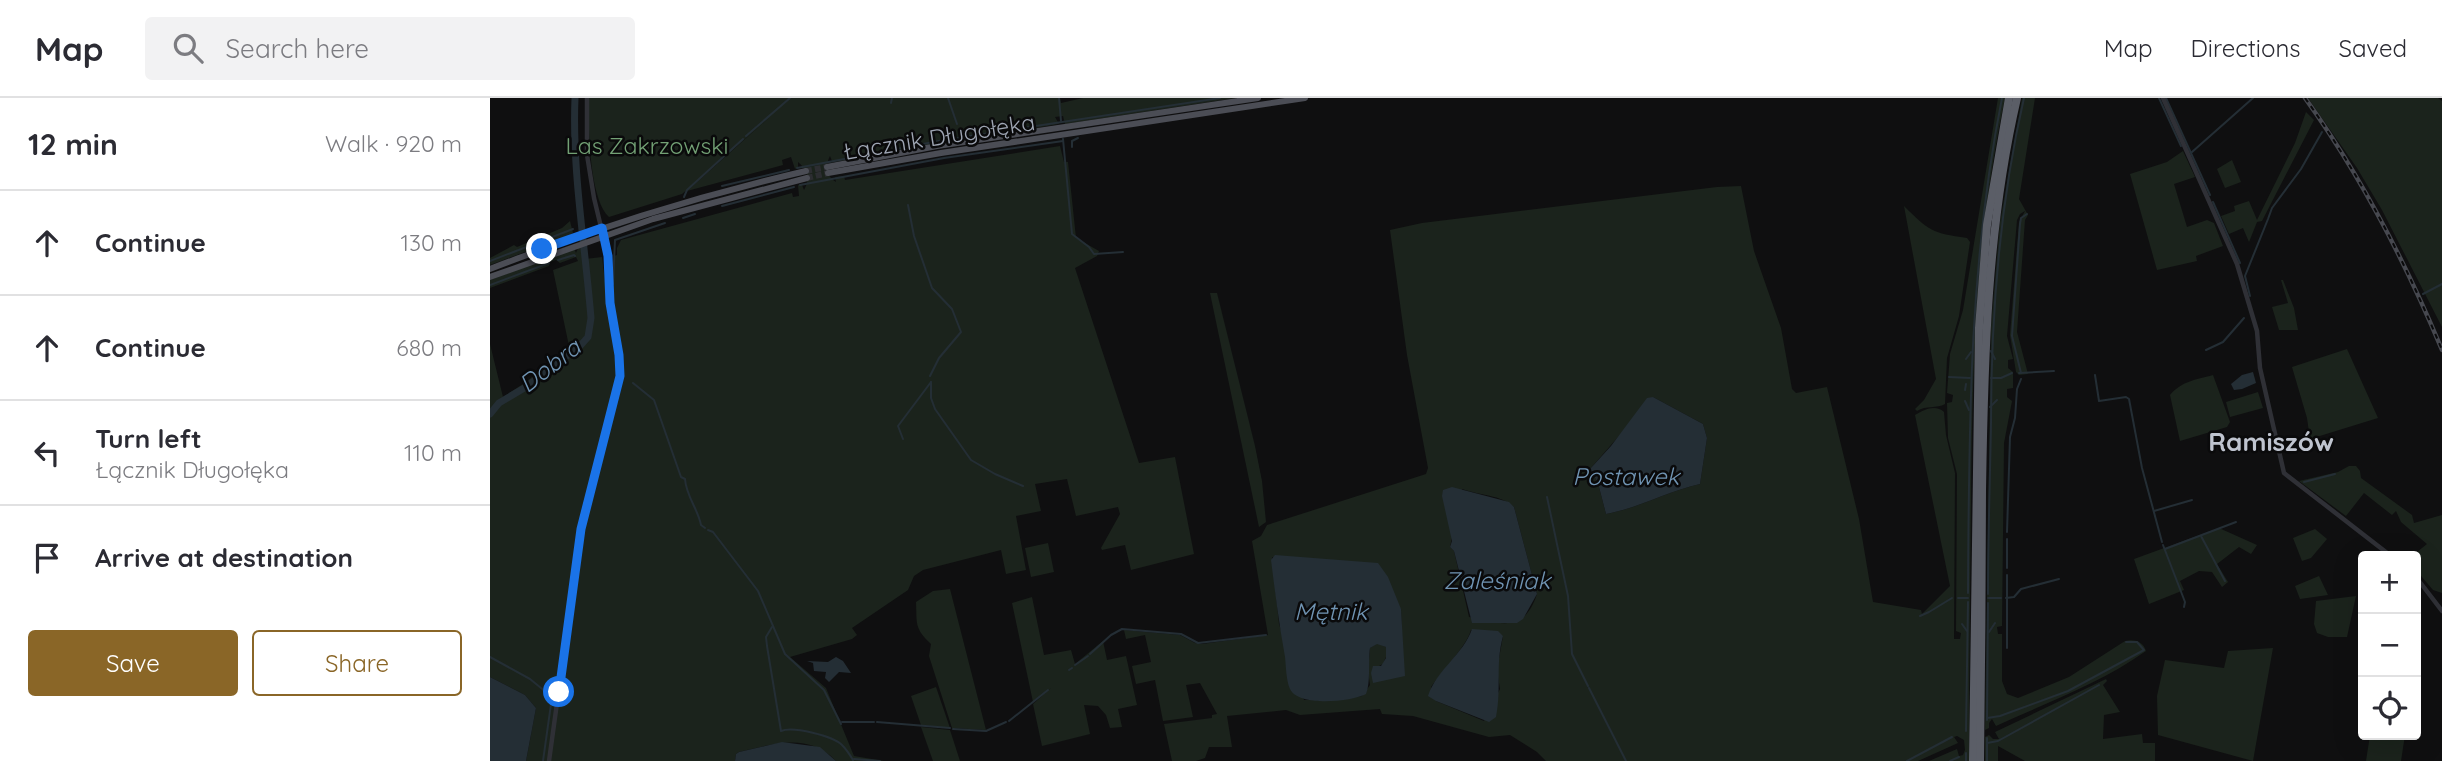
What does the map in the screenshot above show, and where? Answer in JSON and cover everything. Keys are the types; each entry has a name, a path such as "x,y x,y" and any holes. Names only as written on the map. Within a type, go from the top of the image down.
{"highway":[{"path":"1973,761 1979,328 1990,205 2010,98"},
{"path":"1980,761 1983,413 1987,307 1997,206 2017,98"}],"main road":[{"name":"Łącznik Długołęka","path":"1258,98 937,146 828,170 1305,98"},
{"path":"490,277 574,242 593,231 603,231 806,175"},
{"path":"490,269 574,242 594,239 603,231"}],"street":[{"path":"549,761 581,529 620,376 610,303 608,256 588,163 587,98"},
{"path":"2163,98 2237,264 2257,331 2260,368 2284,472 2384,551"},
{"path":"2421,583 2442,611"}],"green space":[{"name":"Las Zakrzowski","path":"589,98 1060,98 1061,103 1083,98 1236,98 1065,124 1063,116 1055,117 1059,124 828,163 832,161 830,156 827,163 828,174 836,182 835,177 844,176 845,180 1060,146 1064,162 1068,162 1076,238 1099,251 1097,256 1075,268 1139,463 1175,457 1194,554 1131,570 1125,545 1102,550 1101,548 1120,514 1118,507 1076,516 1067,479 1035,484 1041,511 1016,516 1026,570 1006,574 1001,550 923,570 914,576 908,590 852,628 857,635 852,639 790,657 826,688 854,756 884,761 836,761 814,746 790,743 739,752 735,761 526,761 536,708 525,695 490,677 490,344 503,397 526,382 569,346 553,270 578,261 576,257 560,263 556,260 550,262 549,266 490,288 490,280 574,248 576,253 578,248 584,246 585,259 602,257 607,298 613,299 614,256 617,255 621,240 792,193 793,197 799,196 798,185 802,185 804,190 807,179 804,168 798,162 795,169 791,157 782,160 783,165 687,191 770,117 682,194 609,217 602,208 594,179"},
{"path":"1998,98 2005,98 1995,149 1982,250 1975,351 1969,761 1929,761 1957,749 1959,756 1963,755 1964,740 1957,736 1954,737 1958,743 1918,761 1546,761 1510,735 1489,737 1413,716 1382,714 1380,709 1300,715 1286,710 1227,716 1232,747 1209,747 1205,758 1196,761 1172,761 1164,724 1212,718 1212,715 1217,714 1200,683 1186,685 1193,717 1163,721 1155,680 1136,684 1132,666 1151,662 1145,635 1126,639 1124,630 1180,635 1202,644 1268,635 1252,541 1261,536 1267,525 1426,474 1428,468 1407,355 1390,230 1422,223 1741,186 1754,251 1781,328 1792,389 1796,393 1827,387 1859,519 1873,602 1921,610 1922,614 1950,586 1915,415 1933,408 1944,412 1946,435 1955,473 1954,639 1960,639 1961,633 1956,631 1957,474 1948,438 1947,403 1952,402 1953,395 1947,393 1950,354 1963,310","holes":["1653,397 1703,424 1707,438 1700,484 1606,514 1598,483 1590,469","1462,489 1496,498 1514,507 1537,594 1526,615 1511,623 1469,617 1454,551 1450,547","1272,557 1401,609 1402,639 1373,683 1379,666 1386,657 1386,647 1377,643 1370,648 1370,685 1362,696 1304,700 1279,624","1471,630 1503,636 1497,670 1500,689 1484,721 1436,701 1431,687"]},
{"path":"2022,98 2035,98 2019,199 2028,215 2025,220 2017,332 2028,374 2019,375 2016,372 2010,335 2019,222 2025,211 2017,220 2007,336 2013,359 2008,360 2008,368 2013,372 2013,388 2007,389 2007,397 2012,401 2004,443 2002,626 1997,627 1998,634 2002,634 2002,681 2007,694 2018,698 2069,677 2125,641 2138,642 2146,651 2111,673 2054,701 1996,726 1992,719 1989,728 1985,730 1991,326 2000,222"},
{"path":"2308,98 2438,98 2442,101 2442,327 2382,210 2357,168"},
{"path":"2306,112 2314,120 2262,221 2257,222 2249,242 2243,228 2229,234 2221,216 2235,211 2234,206 2249,201 2257,220 2295,143"},
{"path":"2183,151 2195,177 2174,184 2187,227 2207,220 2214,223 2223,246 2196,256 2197,261 2157,270 2130,174 2167,162"},
{"path":"2232,160 2241,182 2225,188 2217,169"},
{"path":"1904,206 1932,230 1967,238 1970,242 1959,316 1947,358 1945,404 1917,411 1915,409 1924,400 1936,379"},
{"path":"570,221 573,233 568,236 490,265 490,258 514,245 517,247 562,228"},
{"path":"2281,280 2294,308 2298,330 2279,330 2272,307 2288,303"},
{"path":"1210,293 1217,293 1255,446 1266,522 1259,527"},
{"path":"2347,349 2378,418 2310,439 2307,418 2292,367"},
{"path":"2213,375 2230,422 2227,427 2180,441 2170,395 2184,384"},
{"path":"2258,392 2263,408 2230,417 2226,402"},
{"path":"2349,466 2356,466 2361,478 2412,515 2414,523 2442,515 2442,593 2433,590 2421,576 2421,551 2418,551 2427,544 2401,522 2396,511 2392,515 2364,493 2346,516 2299,481 2338,472"},
{"path":"2219,528 2257,545 2251,554 2239,547 2217,564 2228,582 2222,587 2212,572 2199,571 2180,581 2184,590 2149,604 2134,559"},
{"path":"2315,529 2327,539 2311,558 2302,561 2293,538"},
{"path":"1048,543 1054,572 1031,577 1025,548"},
{"path":"2319,576 2328,595 2300,599 2295,586"},
{"path":"950,589 986,730 952,728 929,656 931,644 918,625 916,602 933,591"},
{"path":"2356,596 2347,637 2328,637 2317,633 2314,624 2316,601"},
{"path":"1032,597 1044,655 1071,650 1075,664 1103,641 1107,660 1126,656 1137,705 1118,709 1122,727 1110,728 1106,715 1098,706 1084,705 1090,734 1042,746 1033,704 1051,688 1033,702 1012,603"},
{"path":"2273,648 2253,761 2158,735 2157,696 2165,660 2224,668 2228,651"},
{"path":"2106,679 2103,685 2120,712 2104,715 2103,739 2142,734 2143,743 2155,743 2155,761 2025,761 1998,746 1998,761 1985,761 1985,737 1989,735 1993,739 1999,739 1995,732"},
{"path":"936,687 950,728 921,725 911,696"},
{"path":"921,727 950,730 960,761 933,761"},
{"path":"2369,740 2404,740 2401,761 2366,761"}],"water":[{"path":"2253,372 2256,383 2234,390 2231,384 2242,375"},
{"name":"Postawek","path":"1653,397 1703,424 1707,438 1700,484 1606,514 1598,483 1590,469 1647,398"},
{"name":"Zaleśniak","path":"1452,487 1509,502 1514,507 1537,594 1523,619 1517,623 1472,623 1454,551 1450,547 1452,541 1442,496 1443,490"},
{"name":"Mętnik","path":"1275,555 1378,563 1388,577 1401,609 1405,676 1373,683 1373,666 1381,666 1386,658 1386,647 1377,644 1370,648 1366,694 1325,701 1314,701 1295,695 1290,689 1287,677 1271,560"},
{"path":"1472,629 1498,631 1503,636 1499,657 1496,717 1489,722 1428,696 1437,678 1463,647"},
{"path":"836,657 843,661 851,673 839,672 829,682 825,678 826,672 814,671 813,663 807,661 828,662"},
{"path":"490,677 525,695 536,708 526,761 490,761"},
{"path":"782,742 820,747 836,761 735,761 739,752"}],"waterway":[{"name":"Dobra","path":"490,414 499,403 526,387 588,337 591,318 577,180 575,98"},
{"path":"746,136 790,98"},
{"path":"891,103 892,98"},
{"path":"948,98 957,124"},
{"path":"1059,98 1061,121"},
{"path":"797,168 944,140 1220,98"},
{"path":"1968,593 1970,406 1977,283 1991,160 2002,98"},
{"path":"1988,594 1995,301 2008,179 2024,98"},
{"path":"2159,98 2181,146"},
{"path":"2166,98 2210,195"},
{"path":"2192,152 2253,98"},
{"path":"2250,296 2245,276 2272,208 2301,169 2322,132"},
{"path":"1072,147 1072,141 1078,138"},
{"path":"684,197 687,190 743,139"},
{"path":"1063,139 1072,234 1094,254 1123,252"},
{"path":"800,185 944,158 1063,141"},
{"path":"722,186 789,170"},
{"path":"722,206 794,187"},
{"path":"2213,202 2240,263"},
{"path":"908,205 914,236 932,288 952,309 961,332 939,358 930,376"},
{"path":"683,218 695,214"},
{"path":"2021,373 2012,336 2020,224 2021,218 2027,214"},
{"path":"613,284 615,240 665,223"},
{"path":"490,261 573,229"},
{"path":"558,260 575,256"},
{"path":"490,285 549,263"},
{"path":"2423,294 2442,284"},
{"path":"2206,350 2223,342 2244,318"},
{"path":"1991,351 1995,359"},
{"path":"1966,359 1971,352"},
{"path":"2019,373 2054,371"},
{"path":"1991,378 2001,378 2012,373"},
{"path":"2095,375 2099,401 2126,397 2129,399 2142,468 2162,542"},
{"path":"1949,377 1970,378"},
{"path":"2007,532 2010,437 2021,379"},
{"path":"931,382 931,398 935,409 971,460 1023,486"},
{"path":"903,439 898,426 931,382"},
{"path":"633,383 654,400 681,477 685,479 687,491 701,525 705,528"},
{"path":"1965,390 1966,384"},
{"path":"1990,407 1997,400"},
{"path":"1965,401 1969,410"},
{"path":"2304,482 2335,474"},
{"path":"1547,497 1568,596 1572,654 1588,686"},
{"path":"2154,511 2192,500"},
{"path":"2165,549 2236,522"},
{"path":"708,530 713,532 758,591 785,654 824,690 841,724"},
{"path":"2201,536 2225,581"},
{"path":"2007,539 2007,568"},
{"path":"2163,545 2185,602 2184,607"},
{"path":"2007,575 2007,598"},
{"path":"2006,598 2014,597 2021,589 2059,579"},
{"path":"1920,616 1952,598"},
{"path":"1958,598 1968,598"},
{"path":"1988,598 2001,598"},
{"path":"2007,599 2007,648"},
{"path":"1966,731 1968,602"},
{"path":"1987,720 1988,603"},
{"path":"1989,632 1995,623"},
{"path":"1962,624 1967,631"},
{"path":"772,627 766,637 781,731 803,731 830,738 842,745 853,760"},
{"path":"1090,654 1122,629 1181,634 1198,643 1266,635"},
{"path":"1987,718 2000,716 2068,691 2144,650 2137,642 2126,642"},
{"path":"1075,665 1088,656"},
{"path":"490,657 530,679 552,697 543,761"},
{"path":"1987,743 1998,741 2099,685"},
{"path":"1589,688 1626,761"},
{"path":"1009,721 1048,690"},
{"path":"842,722 874,722"},
{"path":"877,722 950,728"},
{"path":"953,729 986,731 1006,722"},
{"path":"1907,761 1952,737"},
{"path":"1987,738 1987,761"},
{"path":"1966,753 1966,761"},
{"path":"1950,761 1959,757"},
{"path":"854,759 880,761"}],"tunnel":[{"path":"806,171 827,167"},
{"path":"807,178 828,173"}],"railway":[{"path":"2305,98 2345,158 2381,220 2442,350"}],"district":[{"name":"Ramiszów","path":"2271,442"}],"route":[{"path":"542,249 602,228 608,256 608,286 620,364 617,392 589,490 581,529 559,692"}]}
